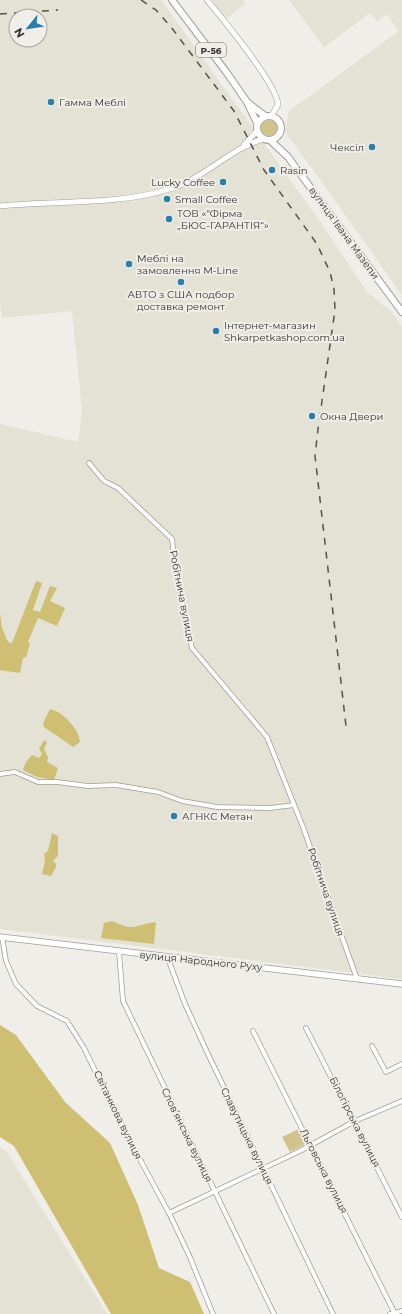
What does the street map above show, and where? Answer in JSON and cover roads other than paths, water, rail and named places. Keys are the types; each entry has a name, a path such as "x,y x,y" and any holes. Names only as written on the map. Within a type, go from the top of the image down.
{"main road":[{"name":"вулиця Івана Мазепи","path":"172,0 247,102 257,123 257,131 285,153"},
{"name":"вулиця Івана Мазепи","path":"247,102 268,116 277,119 281,124 279,136 285,153 402,312"},
{"path":"257,123 268,116"},
{"path":"267,140 279,136"},
{"name":"вулиця Народного Руху","path":"1,937 402,984"}],"street":[{"path":"207,0 248,52 277,96 278,105 268,116"},
{"path":"242,148 257,131"},
{"path":"0,206 141,196 173,188 192,180 242,148 267,140"},
{"name":"Робітнича вулиця","path":"89,463 104,481 118,488 172,539 177,580 192,648 267,737 294,805 357,979"},
{"path":"0,774 15,772 38,782 57,782 88,786 116,785 158,792 182,801 217,807 270,808 294,805"},
{"name":"Світанкова вулиця","path":"1,937 6,961 16,984 38,1006 67,1021 84,1048 126,1135 169,1213 189,1255 213,1314"},
{"name":"Словʼянська вулиця","path":"119,952 123,1001 274,1314"},
{"name":"Славутицька вулиця","path":"167,956 197,1031 333,1314"},
{"name":"Білогірська вулиця","path":"306,1028 355,1121 402,1217"},
{"name":"Льговська вулиця","path":"253,1031 311,1145 392,1313"},
{"path":"372,1046 386,1072 402,1064"},
{"path":"169,1213 263,1169 355,1121 402,1101"},
{"path":"392,1313 402,1311"}],"railway":[{"path":"141,0 156,10 171,27 234,111 264,170 317,244 330,272 334,289 335,310 315,456 346,726"},
{"path":"0,14 58,10"}],"place":[{"name":"Гамма Меблі","path":"51,102"},
{"name":"Чексіл","path":"372,147"},
{"name":"Rasin","path":"272,170"},
{"name":"Lucky Coffee","path":"223,182"},
{"name":"Small Coffee","path":"167,199"},
{"name":"ТОВ «\"Фірма „БЮС-ГАРАНТІЯ“»","path":"169,219"},
{"name":"Меблі на замовлення M-Line","path":"129,264"},
{"name":"АВТО з США подбор доставка ремонт","path":"181,282"},
{"name":"Інтернет-магазин Shkarpetkashop.com.ua","path":"216,331"},
{"name":"Окна Двери","path":"312,416"},
{"name":"АГНКС Метан","path":"174,816"}]}
